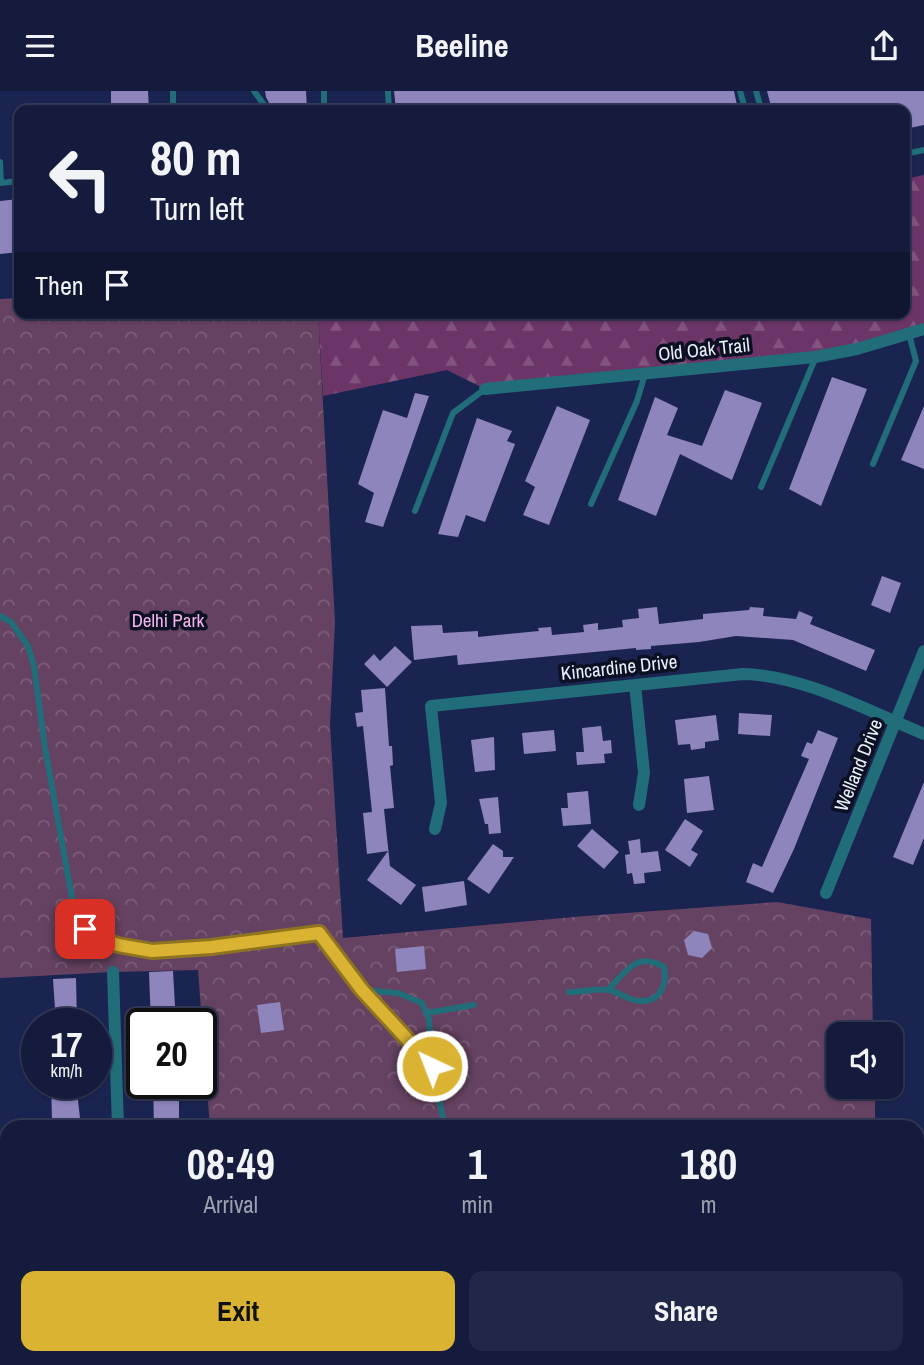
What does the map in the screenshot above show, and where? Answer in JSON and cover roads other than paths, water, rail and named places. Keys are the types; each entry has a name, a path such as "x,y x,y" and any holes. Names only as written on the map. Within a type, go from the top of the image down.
{"street":[{"name":"Old Oak Trail","path":"485,389 816,357 857,349 924,329"},
{"name":"Welland Drive","path":"826,893 924,651"},
{"name":"Kincardine Drive","path":"435,829 441,803 431,706 743,674 763,675 802,684 924,734"},
{"path":"635,685 644,772 639,805"},
{"path":"113,972 118,1120"}],"lane":[{"path":"0,162 1,183"},
{"path":"873,464 916,361 909,334"},
{"path":"761,487 816,357"},
{"path":"591,504 637,401 645,374"},
{"path":"415,511 453,412 485,389"},
{"path":"0,616 11,622 28,646 34,666 45,748 72,898 85,929 118,945 152,951 211,947 319,933 362,990 432,1066"},
{"path":"569,992 608,990 639,1001 653,999 663,990 666,978 664,967 652,960 638,961 608,990"},
{"path":"362,990 398,993 422,1003 429,1020 432,1066 444,1120"},
{"path":"426,1013 474,1005"}],"park label":[{"name":"Delhi Park","path":"168,620"}]}
